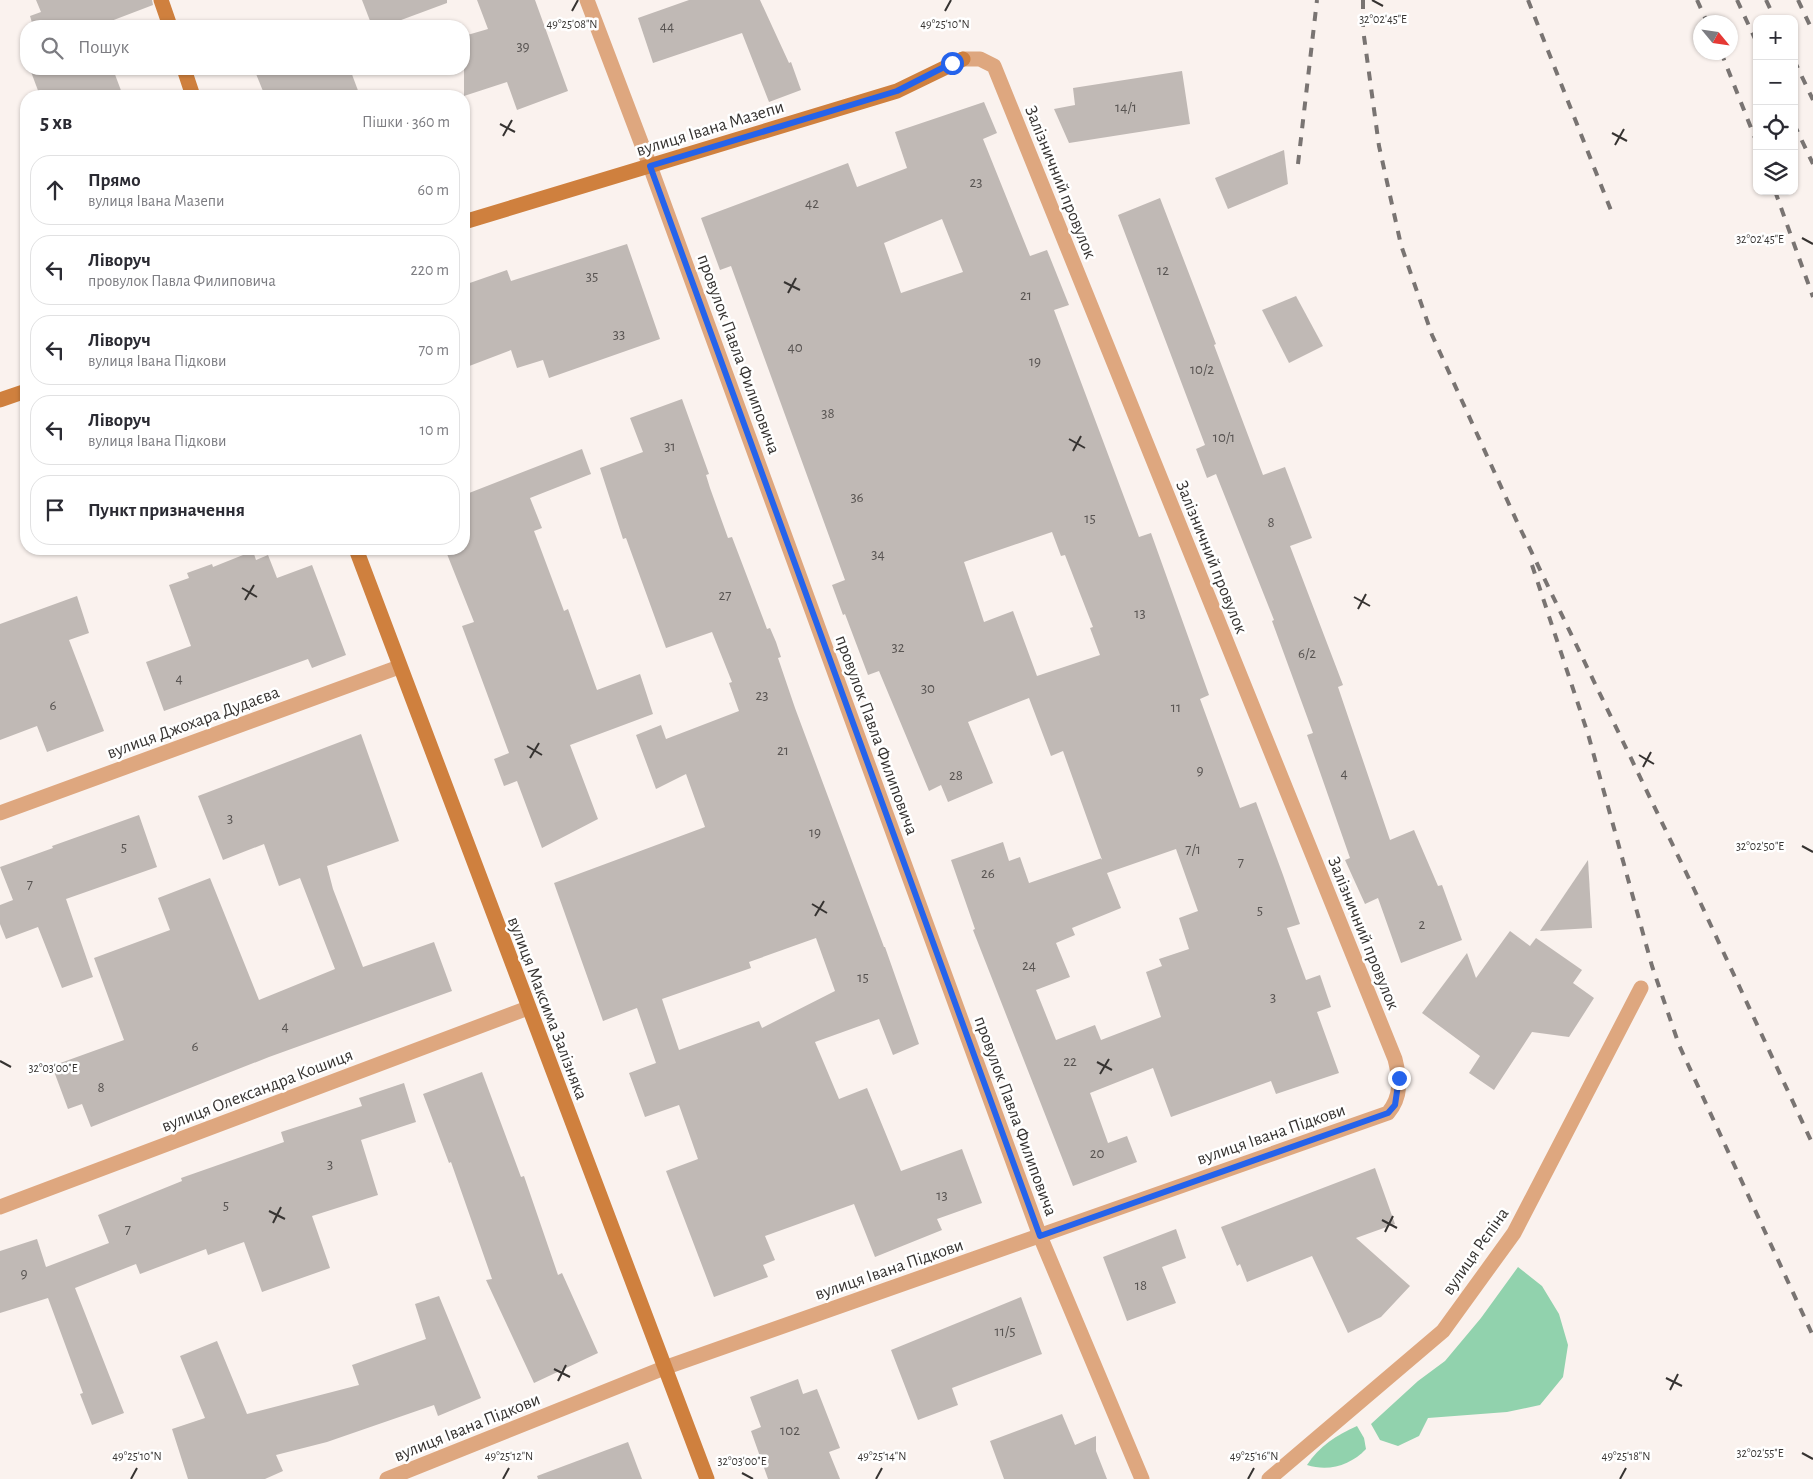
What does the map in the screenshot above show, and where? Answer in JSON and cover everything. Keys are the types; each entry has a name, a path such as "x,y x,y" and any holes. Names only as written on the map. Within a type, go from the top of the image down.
{"main road":[{"path":"161,0 168,20"},
{"name":"вулиця Івана Мазепи","path":"470,220 897,91 963,59"},
{"path":"186,75 192,90"},
{"path":"0,400 20,393"},
{"name":"вулиця Максима Залізняка","path":"358,555 707,1479"}],"street":[{"name":"провулок Павла Филиповича","path":"587,0 650,166 1040,1236 1142,1479"},
{"name":"Залізничний провулок","path":"963,59 980,60 994,66 1392,1050 1399,1078 1398,1094"},
{"name":"вулиця Джохара Дудаєва","path":"0,813 400,667"},
{"name":"вулиця Рєпіна","path":"1269,1479 1442,1331 1514,1233 1641,988"},
{"name":"вулиця Олександра Кошиця","path":"0,1207 528,1008"},
{"name":"вулиця Івана Підкови","path":"386,1479 664,1368 1388,1113 1395,1105 1398,1094"}],"green space":[{"path":"1518,1267 1542,1286 1559,1314 1568,1345 1563,1377 1540,1405 1507,1412 1428,1418 1419,1436 1398,1446 1380,1440 1371,1424 1418,1381 1445,1361 1481,1318"},
{"path":"1357,1426 1364,1438 1366,1449 1360,1455 1339,1466 1323,1468 1307,1465 1317,1452 1329,1442"}],"building":[{"path":"36,0 152,0 153,5 114,20 31,20 30,16 41,12"},
{"path":"362,0 447,0 447,3 401,20 370,20"},
{"path":"477,0 535,0 568,91 517,110 507,82 470,94 470,90 464,90 464,75 470,75 470,34 488,29"},
{"path":"689,0 760,0 789,63 791,62 801,90 769,102 742,33 653,63 638,18"},
{"path":"1182,71 1190,124 1069,143 1054,109 1075,105 1073,88"},
{"path":"32,75 115,75 121,90 38,90"},
{"path":"256,75 352,75 358,90 263,90"},
{"path":"984,102 997,133 983,139 1030,256 1047,250 1069,305 1054,310 1139,537 1151,533 1209,695 1200,699 1240,808 1256,802 1300,924 1287,928 1306,980 1320,975 1331,1007 1317,1012 1339,1073 1276,1094 1271,1081 1171,1117 1153,1068 1090,1093 1108,1143 1127,1136 1137,1162 1073,1186 973,930 975,929 951,860 1003,842 1009,861 1020,857 1029,883 1101,858 1063,751 1051,756 1029,698 968,722 993,783 948,802 941,785 929,791 879,671 868,675 845,614 843,615 832,585 845,580 731,266 720,270 701,218 848,163 857,187 907,168 895,132","holes":["942,219 963,272 901,293 884,243","1052,532 1061,556 1065,555 1093,627 1090,628 1100,655 1037,676 1013,611 984,622 964,562","1176,849 1198,911 1179,918 1189,949 1159,959 1162,966 1146,972 1161,1017 1101,1040 1095,1025 1056,1040 1036,990 1070,977 1056,943 1075,935 1072,928 1121,908 1107,873"]},
{"path":"1284,150 1288,184 1228,209 1215,178"},
{"path":"1160,198 1216,344 1214,345 1263,475 1285,467 1312,538 1290,546 1343,685 1338,687 1390,840 1414,830 1438,886 1442,885 1462,940 1401,963 1378,898 1365,904 1345,860 1350,858 1307,735 1313,733 1272,621 1274,620 1216,474 1207,478 1196,449 1205,445 1118,215"},
{"path":"627,244 660,339 549,378 543,360 517,368 511,350 470,366 470,283 507,270 511,281"},
{"path":"1296,296 1323,346 1289,363 1262,310"},
{"path":"682,399 709,474 706,475 728,538 732,537 767,629 770,628 776,642 781,657 778,658 795,708 885,947 919,1044 893,1055 879,1019 815,1042 839,1099 867,1088 901,1171 962,1149 982,1203 937,1219 942,1230 875,1257 854,1204 765,1236 775,1260 763,1265 768,1277 714,1297 666,1171 698,1159 679,1105 645,1117 629,1073 656,1063 637,1008 603,1021 554,883 705,827 686,774 656,789 636,735 661,725 666,739 739,711 729,683 732,682 712,632 666,648 626,538 623,539 600,468 643,452 630,418","holes":["816,938 835,991 762,1028 759,1021 679,1050 662,999 751,968 749,962"]},
{"path":"582,449 591,474 530,498 542,528 534,531 564,611 568,609 597,690 640,674 653,714 570,745 598,819 542,848 517,781 504,786 494,759 509,753 462,626 474,622 447,555 470,555 470,493"},
{"path":"243,555 254,555 256,560 268,555 277,578 312,565 346,655 312,668 308,659 164,711 146,662 191,646 169,585 189,578 187,573 212,564 213,567"},
{"path":"77,596 89,633 69,640 104,731 47,752 37,726 0,740 0,624"},
{"path":"361,734 399,841 327,866 333,889 363,967 434,942 452,991 269,1057 91,1127 82,1104 68,1109 52,1066 124,1040 94,958 170,930 158,898 210,878 259,1000 335,969 300,878 279,886 264,844 223,860 198,796"},
{"path":"139,815 157,867 66,899 93,977 62,988 38,927 6,939 0,924 0,905 13,900 0,867"},
{"path":"1588,860 1592,928 1540,931"},
{"path":"1510,931 1530,946 1536,938 1582,970 1573,983 1594,998 1569,1037 1532,1032 1494,1090 1469,1073 1480,1056 1422,1013 1467,953 1476,978"},
{"path":"482,1072 521,1177 524,1176 558,1275 562,1273 598,1353 534,1383 486,1280 492,1279 451,1162 449,1163 423,1094"},
{"path":"404,1083 416,1122 361,1140 378,1195 312,1216 330,1268 262,1292 244,1242 208,1255 206,1249 140,1274 136,1264 75,1288 124,1413 92,1425 80,1394 83,1393 48,1298 0,1313 0,1251 37,1239 46,1267 109,1243 98,1215 182,1181 181,1178 284,1142 281,1132 362,1106 359,1098"},
{"path":"1375,1168 1395,1224 1356,1238 1410,1286 1381,1317 1348,1333 1312,1256 1247,1282 1240,1264 1237,1266 1221,1227"},
{"path":"1176,1229 1186,1258 1162,1267 1176,1303 1127,1321 1103,1257"},
{"path":"439,1296 481,1398 438,1416 434,1405 327,1442 276,1455 283,1471 265,1479 188,1479 172,1429 205,1418 180,1356 217,1341 247,1414 359,1385 352,1365 426,1339 415,1304"},
{"path":"1021,1297 1042,1354 952,1388 958,1405 918,1420 891,1350"},
{"path":"798,1379 803,1394 817,1389 840,1448 829,1452 840,1479 768,1479 751,1431 761,1427 750,1397"},
{"path":"1062,1414 1075,1445 1096,1436 1096,1451 1107,1479 1004,1479 990,1441"},
{"path":"628,1442 642,1479 538,1479 537,1476"}],"railway":[{"path":"1298,164 1317,0"},
{"path":"1363,0 1363,29 1379,146 1401,245 1432,335 1518,524 1694,889 1813,1145"},
{"path":"1528,0 1612,213"},
{"path":"1697,0 1704,15"},
{"path":"1737,0 1753,34"},
{"path":"1766,0 1773,15"},
{"path":"1798,0 1813,32"},
{"path":"1724,60 1753,133"},
{"path":"1798,68 1813,100"},
{"path":"1798,132 1813,164"},
{"path":"1776,195 1813,297"},
{"path":"1532,565 1588,734 1652,966 1679,1045 1813,1336"}],"route":[{"path":"952,63 897,91 650,166 1040,1236 1388,1113 1395,1105 1399,1078"}]}
